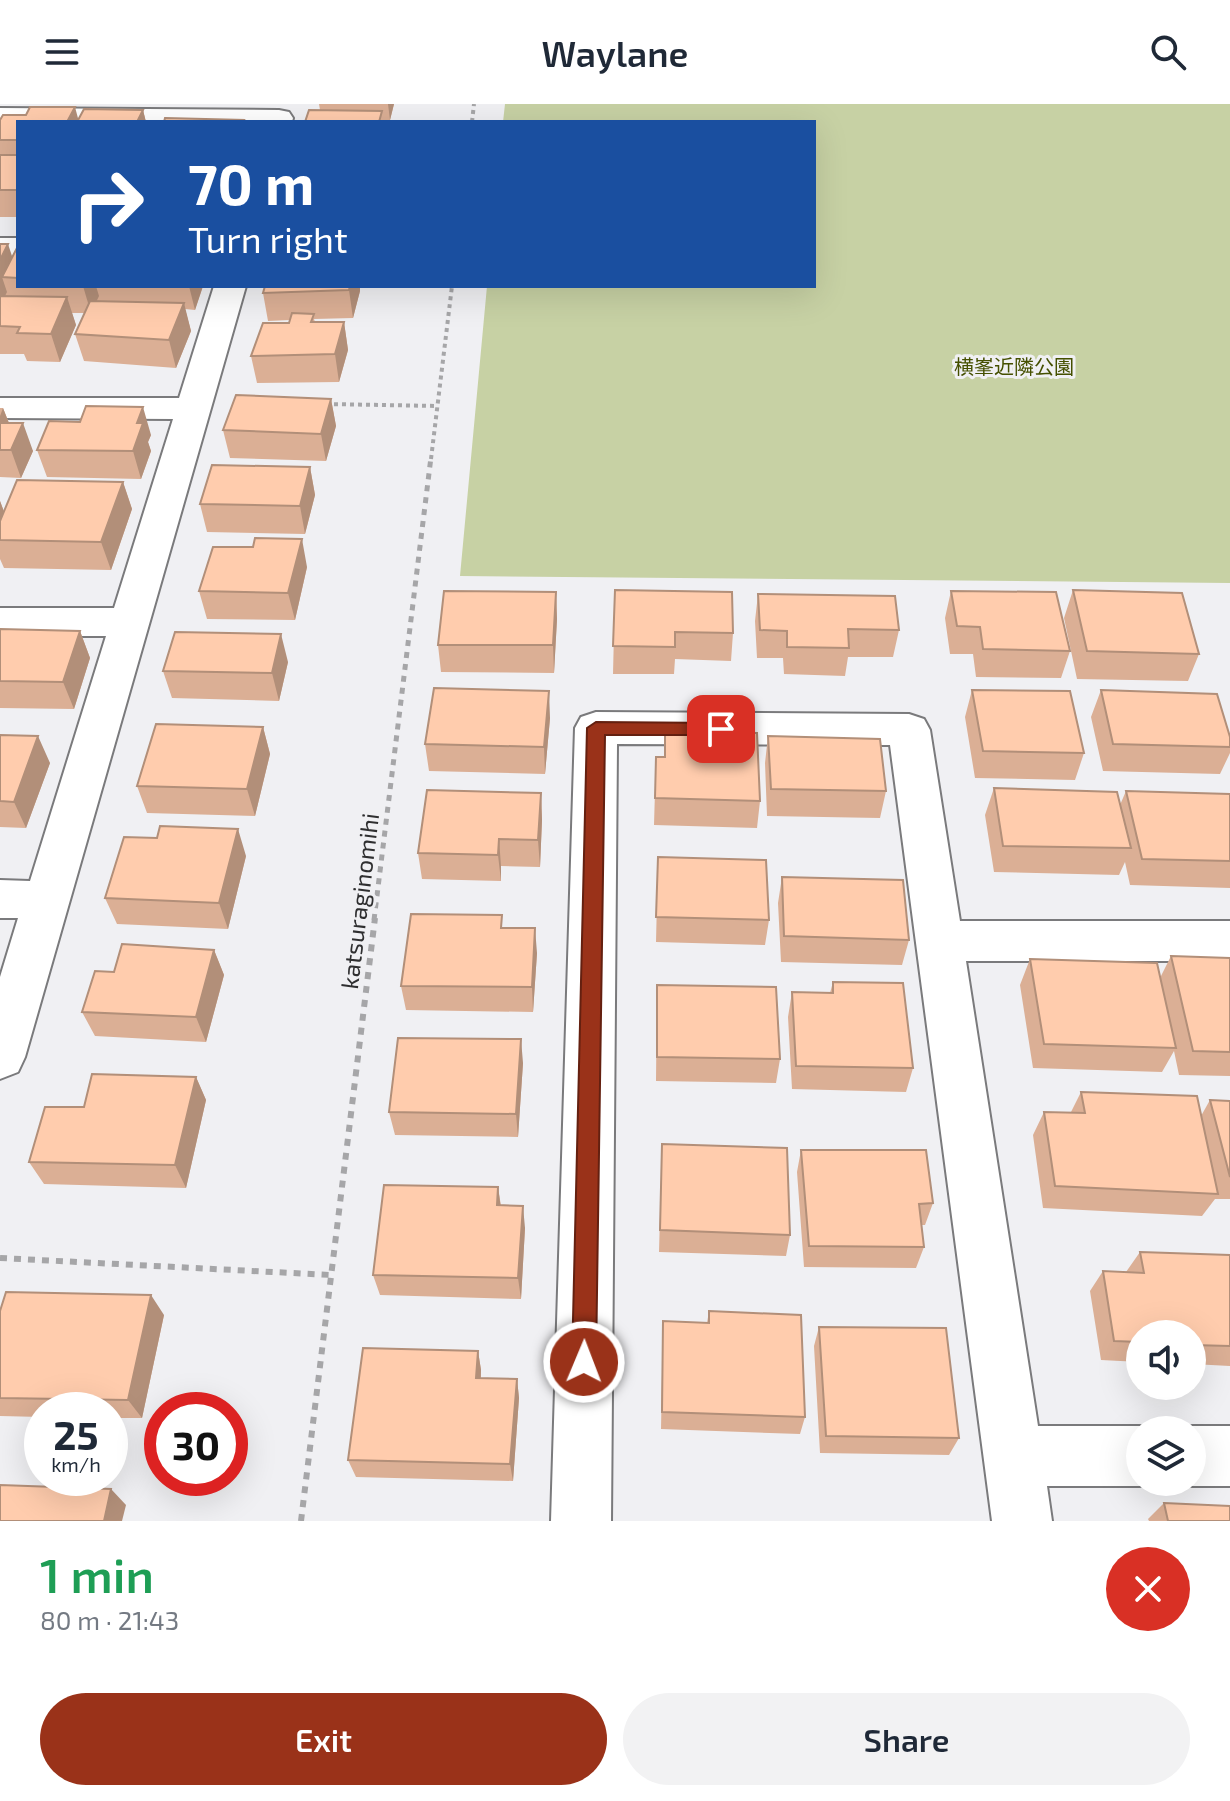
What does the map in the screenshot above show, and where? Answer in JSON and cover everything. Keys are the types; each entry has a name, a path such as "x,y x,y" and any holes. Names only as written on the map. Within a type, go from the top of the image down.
{"street":[{"path":"0,116 278,120"},
{"path":"0,1057 229,288"},
{"path":"0,408 195,409"},
{"path":"0,622 132,622"},
{"path":"581,1521 596,728 909,730 1022,1521"},
{"path":"0,899 47,900"},
{"path":"940,941 1230,941"},
{"path":"1014,1456 1126,1456"},
{"path":"1206,1456 1230,1456"}],"path":[{"name":"katsuraginomihi","path":"301,1521 452,288"},
{"path":"325,404 437,406"},
{"path":"0,1258 331,1275"}],"green space":[{"name":"横峯近隣公園","path":"505,104 1230,104 1230,583 460,576 487,288 816,288 816,120 503,120"}],"building":[{"path":"30,107 75,107 68,120 16,120 16,140 0,140 3,115 26,115"},
{"path":"84,109 143,110 138,120 78,120"},
{"path":"309,110 382,111 380,120 306,120"},
{"path":"165,118 244,120 164,120"},
{"path":"0,155 16,155 16,190 0,190"},
{"path":"0,244 8,244 0,260"},
{"path":"16,250 16,278 2,277"},
{"path":"264,288 350,288 349,290 263,293"},
{"path":"0,296 67,297 51,334 17,333 20,327 0,326"},
{"path":"90,301 184,303 169,340 75,334"},
{"path":"292,313 314,314 311,322 344,322 335,354 251,356 263,323 289,323"},
{"path":"236,395 331,399 321,434 223,430"},
{"path":"86,406 143,407 137,423 143,423 133,451 37,450 49,421 80,422"},
{"path":"0,423 23,423 11,450 0,450"},
{"path":"212,465 310,467 300,506 200,504"},
{"path":"17,480 123,482 101,542 0,540 0,521"},
{"path":"255,538 302,539 288,593 199,591 213,547 253,547"},
{"path":"615,590 732,592 733,633 675,632 675,647 613,646"},
{"path":"1073,590 1182,593 1199,654 1087,651"},
{"path":"444,591 556,592 553,645 438,645"},
{"path":"951,591 1056,592 1070,651 983,649 980,627 957,626"},
{"path":"758,594 895,596 899,630 848,629 849,648 787,647 787,631 760,630"},
{"path":"0,629 80,631 63,682 0,681"},
{"path":"175,632 281,634 272,673 163,671"},
{"path":"434,688 549,691 544,747 425,744"},
{"path":"972,690 1070,691 1084,753 983,751"},
{"path":"1101,690 1217,694 1230,747 1113,744"},
{"path":"156,724 263,727 247,789 137,786"},
{"path":"665,731 757,733 760,801 655,798 656,757 665,757"},
{"path":"0,735 38,736 14,802 0,801"},
{"path":"768,736 880,739 886,791 771,789"},
{"path":"994,788 1117,792 1131,848 1003,846"},
{"path":"427,790 541,793 538,840 499,839 498,855 418,853"},
{"path":"1126,791 1230,794 1230,861 1142,859"},
{"path":"160,826 238,829 219,903 105,898 124,837 157,838"},
{"path":"658,857 766,860 769,920 656,917"},
{"path":"782,877 903,880 909,940 784,936"},
{"path":"411,914 502,915 501,928 535,928 532,987 401,986"},
{"path":"122,944 214,950 196,1017 82,1012 95,971 114,972"},
{"path":"1171,956 1230,958 1230,1052 1193,1051"},
{"path":"1030,959 1157,963 1176,1048 1044,1044"},
{"path":"833,982 903,983 913,1068 796,1066 792,992 833,993"},
{"path":"657,985 776,987 780,1059 657,1057"},
{"path":"398,1038 521,1039 516,1114 389,1112"},
{"path":"92,1074 196,1077 175,1165 29,1162 45,1107 84,1107"},
{"path":"1081,1092 1197,1096 1218,1194 1055,1186 1044,1112 1085,1113"},
{"path":"1210,1100 1230,1101 1230,1177"},
{"path":"662,1144 787,1148 790,1235 660,1230"},
{"path":"801,1150 926,1150 933,1203 919,1204 924,1247 809,1246"},
{"path":"384,1185 498,1187 497,1205 523,1206 518,1278 373,1275"},
{"path":"1140,1252 1230,1255 1230,1346 1206,1345 1206,1320 1126,1320 1126,1341 1114,1341 1103,1271 1144,1273"},
{"path":"6,1292 151,1295 128,1400 128,1392 24,1392 24,1398 0,1398 0,1311"},
{"path":"709,1311 801,1315 805,1417 662,1412 663,1321 709,1323"},
{"path":"819,1327 946,1328 959,1438 826,1436"},
{"path":"363,1348 478,1351 476,1378 517,1379 510,1464 348,1460"},
{"path":"0,1485 24,1486 24,1496 109,1496 104,1521 0,1521"},
{"path":"1164,1503 1230,1506 1230,1521 1168,1521"}],"route":[{"path":"584,1362 596,728 721,729"}]}
